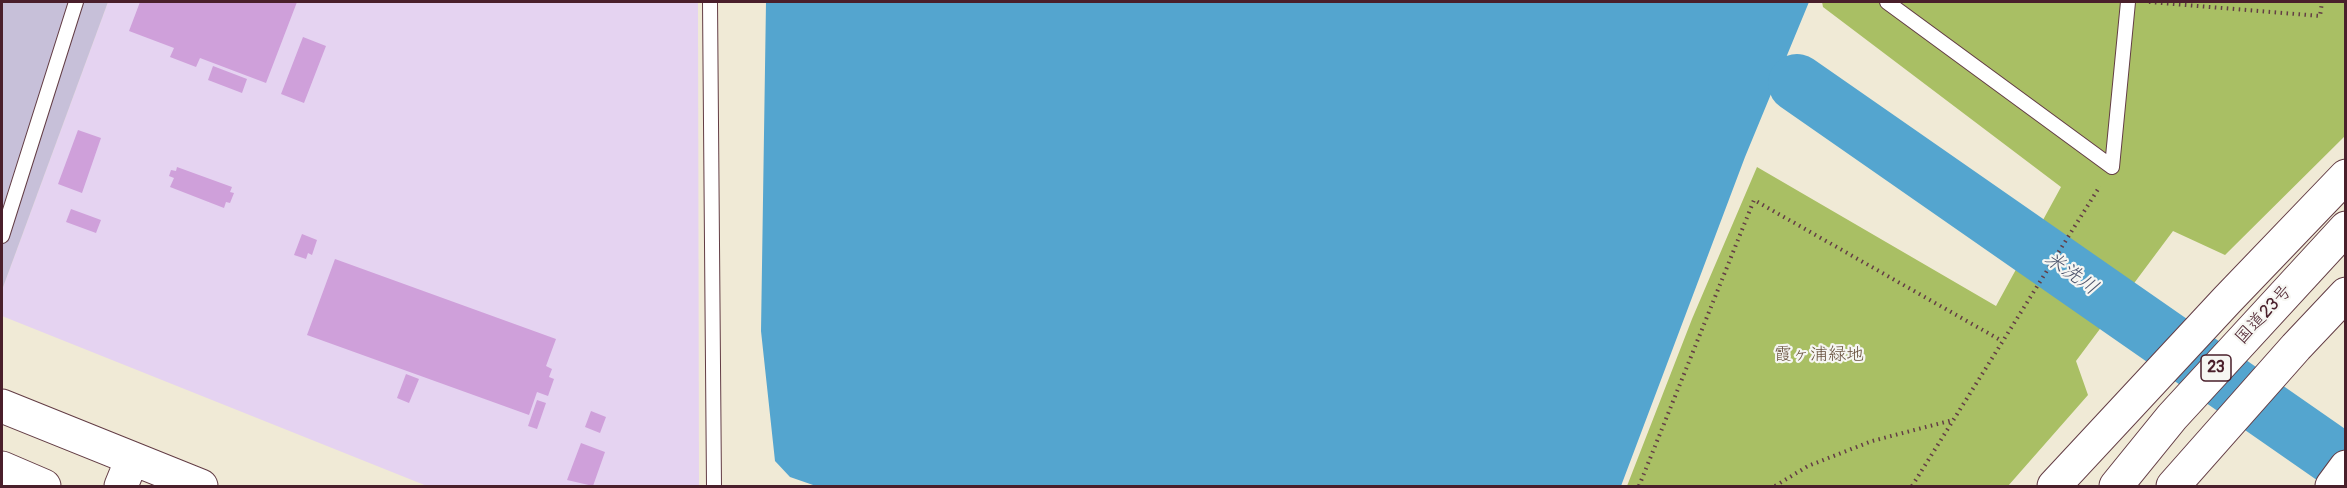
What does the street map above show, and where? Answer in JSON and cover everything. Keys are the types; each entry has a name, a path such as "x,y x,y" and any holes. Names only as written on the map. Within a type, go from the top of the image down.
{"main road":[{"name":"国道23号","path":"2054,486 2346,176"},
{"name":"国道23号","path":"2116,486 2172,417 2346,228"},
{"name":"23","path":"2173,486 2295,346 2346,294"},
{"path":"2,406 127,473 201,486"},
{"path":"2332,486 2346,467"},
{"path":"2,468 44,486"}],"lane":[{"path":"2,236 76,2"},
{"path":"710,2 714,486"},
{"path":"1887,2 2112,167"},
{"path":"2112,167 2128,2"}],"path":[{"path":"2148,2 2320,16 2322,2"},
{"path":"1912,486 2112,167"},
{"path":"1639,486 1754,200 2002,341"},
{"path":"1775,486 1808,466 1872,441 1953,419"}],"shaded area":[{"path":"2,2 108,2 2,290"},
{"path":"108,2 698,2 699,486 427,486 2,316 2,290"}],"green space":[{"name":"霞ヶ浦緑地","path":"1822,2 2345,2 2345,136 2225,255 2173,231 2076,361 2088,395 2008,486 1627,486 1692,319 1757,167 1996,306 2061,187 1823,7"}],"water":[{"path":"766,2 1809,2 1745,157 1621,486 816,486 790,477 775,461 761,331"}],"building":[{"path":"140,2 297,2 266,83 200,58 196,67 170,57 174,48 129,31"},
{"path":"303,37 326,46 304,103 281,94"},
{"path":"213,66 247,79 242,93 208,80"},
{"path":"78,130 101,138 82,193 58,184"},
{"path":"177,167 232,187 230,192 234,193 230,203 226,202 224,208 170,187 174,178 169,176 171,170 176,171"},
{"path":"71,209 101,220 96,233 66,222"},
{"path":"302,234 317,240 312,255 308,253 306,259 294,255"},
{"path":"335,259 556,339 546,366 552,369 549,377 554,379 548,396 537,392 529,415 307,335"},
{"path":"406,374 419,379 409,403 397,398"},
{"path":"537,400 546,403 537,429 528,426"},
{"path":"591,411 606,417 600,433 585,427"},
{"path":"581,443 605,452 593,486 567,480"}],"waterway":[{"name":"米洗川","path":"1797,83 2346,465"}]}
